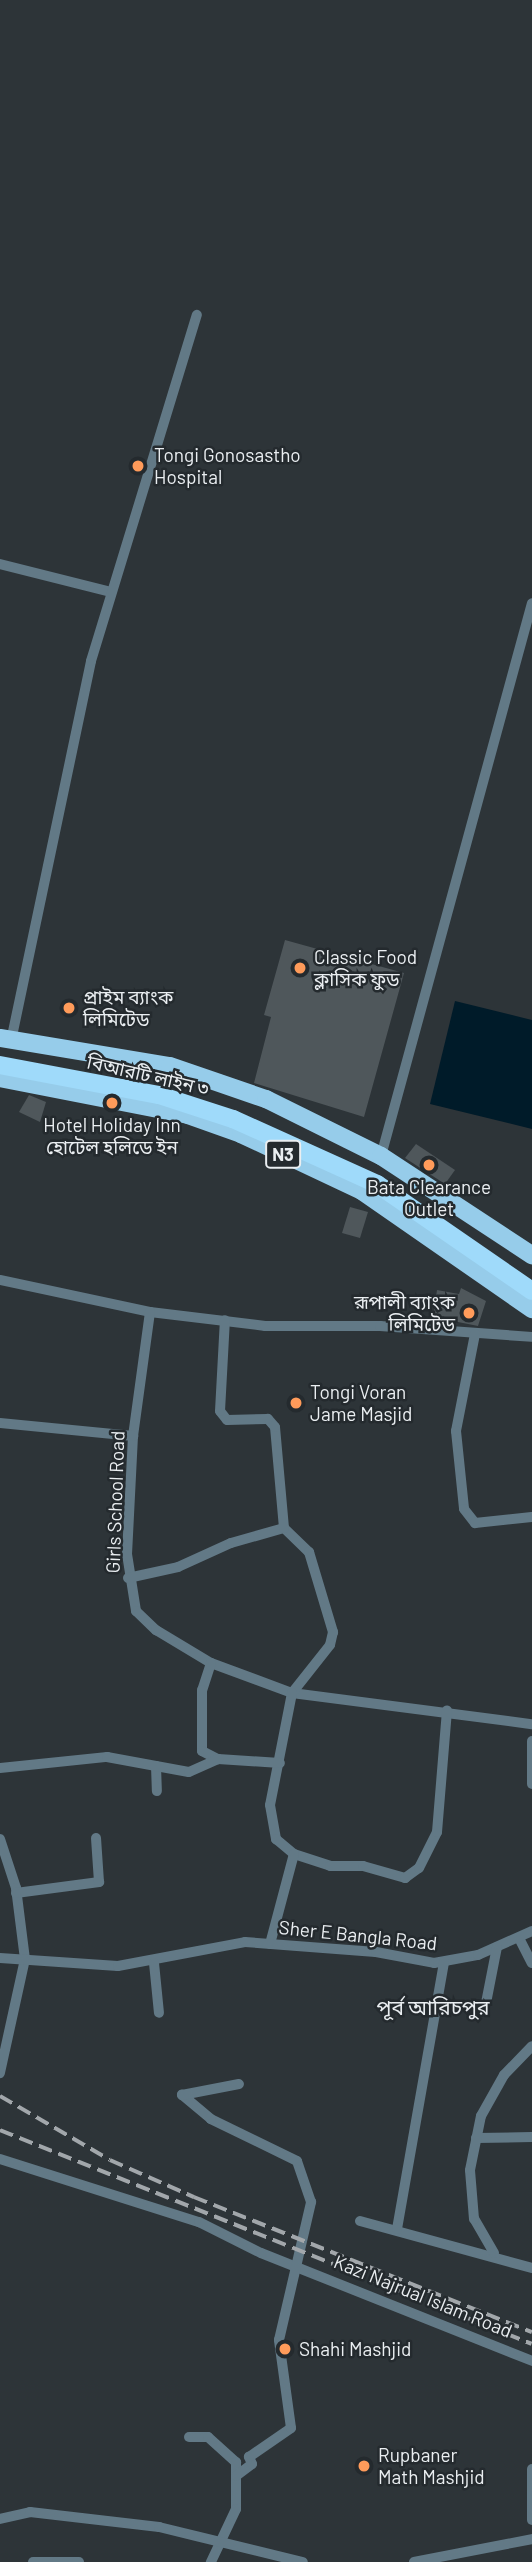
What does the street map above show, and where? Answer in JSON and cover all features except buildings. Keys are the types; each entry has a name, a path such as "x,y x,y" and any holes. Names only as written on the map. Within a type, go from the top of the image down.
{"highway":[{"name":"N3","path":"6,1040 181,1070 266,1099 381,1156 532,1255"},
{"name":"বিআরটি লাইন ৩","path":"0,1065 159,1095 233,1119 377,1185 532,1292"},
{"name":"N3","path":"0,1078 188,1115 241,1134 362,1191 532,1309"}],"street":[{"path":"6,1040 70,750 111,592 198,314"},
{"path":"0,564 111,592"},
{"path":"381,1156 532,603"},
{"path":"0,1280 150,1312 225,1320 532,1337"},
{"name":"Girls School Road","path":"150,1312 134,1436 128,1578 136,1611 156,1630 211,1663 292,1693 447,1710 532,1724"},
{"path":"225,1320 220,1411 227,1420 268,1419 275,1427 284,1528 309,1552 332,1632 330,1645 292,1693 272,1816 276,1839 294,1854 405,1878 419,1868 437,1832 447,1710"},
{"path":"475,1334 456,1431 464,1508 475,1523 532,1517"},
{"path":"0,1423 134,1436"},
{"path":"128,1578 178,1567 231,1543 284,1528"},
{"path":"211,1663 202,1690 202,1751 218,1759 280,1763"},
{"path":"532,1741 532,1784"},
{"path":"0,1768 107,1757 189,1772 218,1759"},
{"path":"156,1766 157,1791"},
{"path":"16,1893 99,1882 96,1838"},
{"path":"0,1839 16,1893 24,1959 17,2016 0,2073"},
{"path":"270,1944 294,1854"},
{"name":"Sher E Bangla Road","path":"0,1958 80,1966 154,1963 245,1942 444,1962 497,1947 532,1931"},
{"path":"519,1938 532,1963"},
{"path":"486,2003 497,1947"},
{"path":"397,2229 444,1962"},
{"path":"154,1963 159,2013"},
{"path":"494,2253 474,2219 470,2170 481,2116 504,2075 532,2046"},
{"path":"236,2476 252,2464 249,2457 292,2428 279,2340 300,2265 311,2202 297,2161 211,2119 182,2095 239,2084"},
{"path":"477,2138 532,2137"},
{"name":"Kazi Najrual Islam Road","path":"0,2159 126,2195 532,2361"},
{"path":"360,2221 494,2253 532,2268"},
{"path":"189,2437 208,2437 224,2447 236,2462 236,2509 211,2562"},
{"path":"532,2469 532,2520"},
{"path":"0,2519 30,2512 200,2533 303,2562"},
{"path":"414,2562 532,2539"},
{"path":"33,2562 79,2562"}],"water":[{"path":"455,1001 532,1020 532,1129 430,1104"}],"railway":[{"path":"0,2096 110,2160 194,2197 532,2332"},
{"path":"0,2130 532,2344"}],"place":[{"name":"Tongi Gonosastho Hospital","path":"138,466"},
{"name":"Classic Food ক্লাসিক ফুড","path":"300,968"},
{"name":"প্রাইম ব্যাংক লিমিটেড","path":"69,1008"},
{"name":"Hotel Holiday Inn হোটেল হলিডে ইন","path":"112,1103"},
{"name":"Bata Clearance Outlet","path":"429,1165"},
{"name":"রূপালী ব্যাংক লিমিটেড","path":"469,1313"},
{"name":"Tongi Voran Jame Masjid","path":"296,1403"},
{"name":"Shahi Mashjid","path":"285,2349"},
{"name":"Rupbaner Math Mashjid","path":"364,2466"}],"district":[{"name":"পূর্ব আরিচপুর","path":"433,2007"}]}
